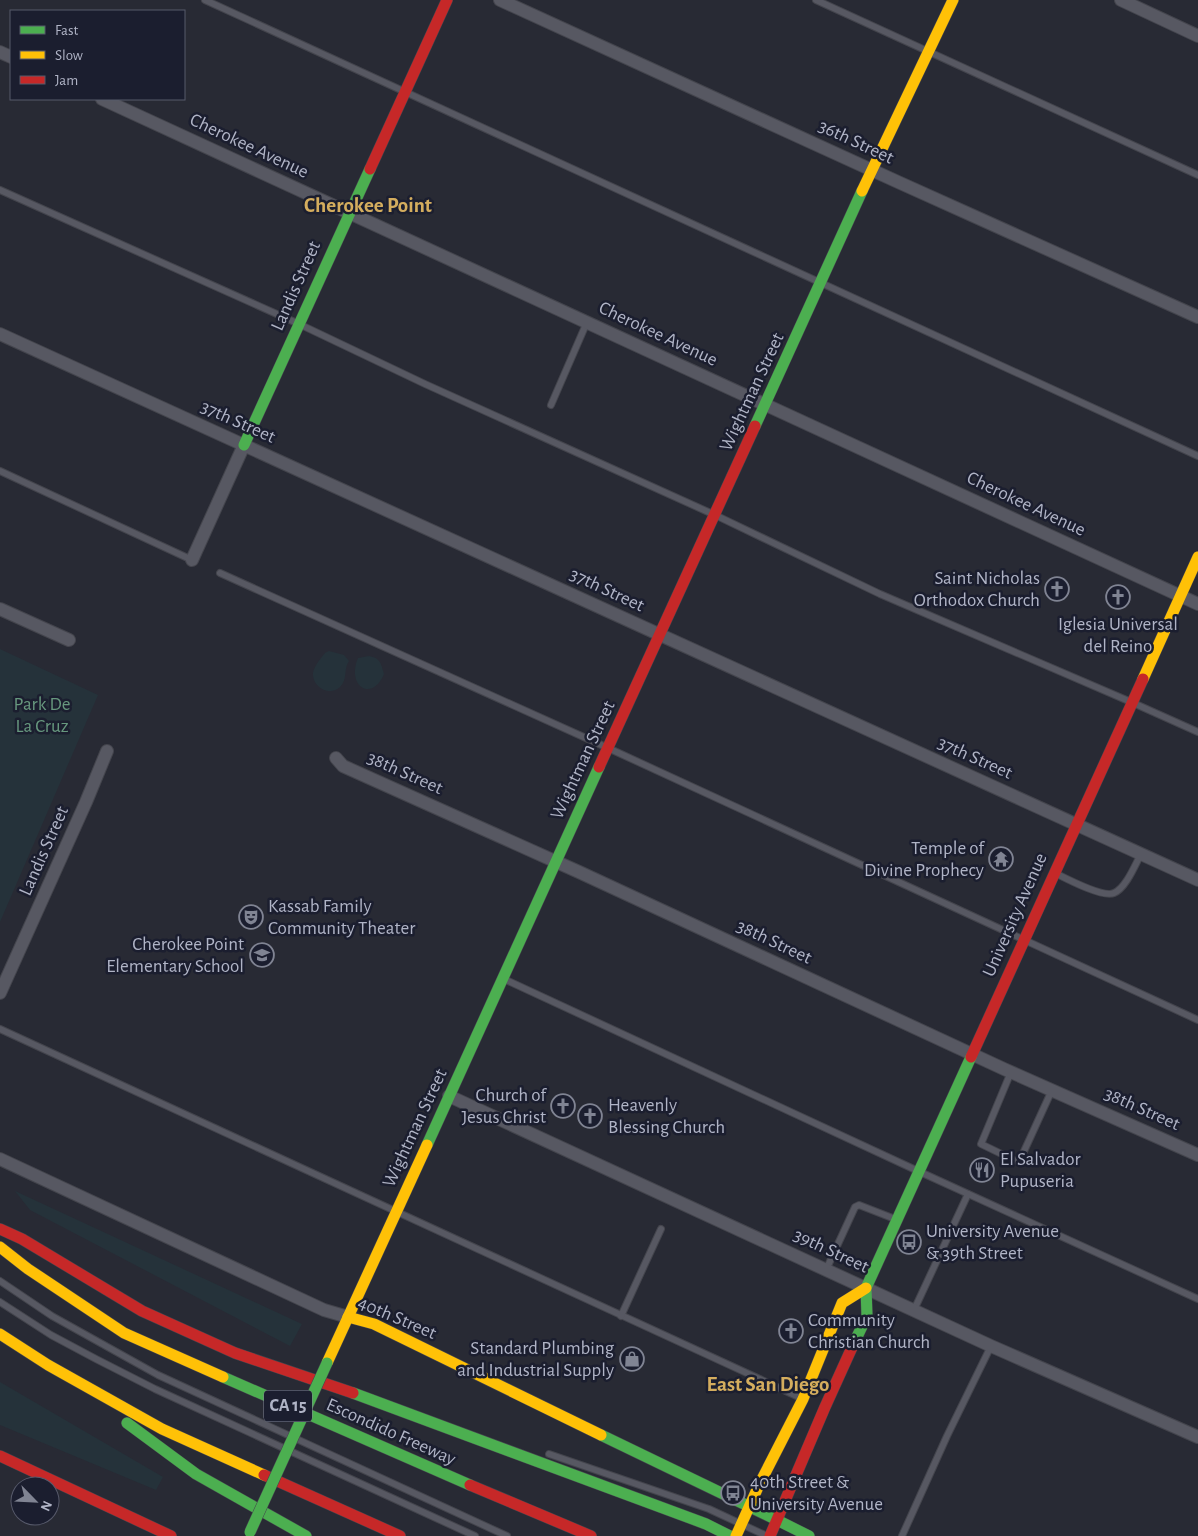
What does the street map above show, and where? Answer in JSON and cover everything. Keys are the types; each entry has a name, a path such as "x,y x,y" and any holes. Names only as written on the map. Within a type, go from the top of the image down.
{"main road":[{"name":"Landis Street","path":"244,445 447,0"},
{"name":"Wightman Street","path":"249,1534 872,170 953,0"},
{"name":"University Avenue","path":"769,1536 867,1316 866,1288 1198,557"},
{"path":"0,1229 22,1239 142,1311 235,1353 376,1401 706,1524 730,1536"},
{"name":"Escondido Freeway","path":"0,1247 28,1269 124,1333 591,1536"},
{"path":"736,1536 802,1399 842,1303 866,1288"},
{"name":"40th Street","path":"348,1317 374,1324 810,1536"},
{"path":"0,1334 48,1365 196,1474 306,1536"},
{"path":"48,1365 162,1429 400,1536"},
{"path":"0,1456 171,1536"}],"street":[{"name":"36th Street","path":"500,0 1198,317"},
{"path":"1121,0 1198,36"},
{"name":"Cherokee Avenue","path":"104,100 1198,604"},
{"name":"37th Street","path":"0,334 1198,880"},
{"name":"Landis Street","path":"192,560 244,445"},
{"path":"0,609 70,640"},
{"name":"Landis Street","path":"0,993 107,751"},
{"name":"38th Street","path":"336,758 343,766 1011,1072 1198,1155"},
{"name":"39th Street","path":"449,1096 991,1346 1198,1437"},
{"name":"40th Street","path":"0,1158 324,1310 348,1317"}],"lane":[{"path":"205,0 1198,456"},
{"path":"816,0 1198,175"},
{"path":"0,190 299,324 425,384 715,515 880,594 1198,732"},
{"path":"551,405 587,322"},
{"path":"0,471 192,560"},
{"path":"220,574 608,748 1198,1020"},
{"path":"1054,873 1105,894 1113,894 1120,889 1140,854"},
{"path":"503,978 918,1171 1198,1298"},
{"path":"0,1029 802,1399"},
{"path":"1011,1072 981,1144 1016,1161 1020,1160 1052,1090"},
{"path":"914,1310 968,1194"},
{"path":"826,1270 854,1207 859,1204 896,1220"},
{"path":"621,1316 661,1228"},
{"path":"0,1281 52,1316 158,1375 507,1536"},
{"path":"0,1302 51,1335 96,1359 475,1536"},
{"path":"902,1536 947,1436 991,1346"},
{"path":"376,1401 426,1412"},
{"path":"545,1452 709,1509 769,1536"}],"green space":[{"name":"Park De La Cruz","path":"0,649 98,695 0,922"},
{"path":"329,651 344,655 349,661 345,678 340,687 336,690 327,691 318,686 313,678 313,673 325,653"},
{"path":"369,656 376,658 380,662 384,674 379,683 373,688 367,689 358,683 355,676 355,668 358,658"},
{"path":"15,1191 302,1324 290,1346 30,1210"},
{"path":"0,1382 163,1477 156,1490 0,1425"}],"traffic: fast":[{"path":"244,445 370,169"},
{"path":"755,426 862,191"},
{"path":"427,1145 599,767"},
{"path":"854,1343 867,1316 866,1288 971,1057"},
{"path":"250,1532 327,1363"},
{"path":"223,1377 470,1485"},
{"path":"353,1393 706,1524 730,1536"},
{"path":"127,1423 196,1474 306,1536"},
{"path":"601,1435 777,1520"},
{"path":"777,1520 809,1536"}],"traffic: slow":[{"path":"862,191 953,0"},
{"path":"1143,679 1198,557"},
{"path":"327,1363 427,1145"},
{"path":"0,1247 28,1269 124,1333 223,1377"},
{"path":"736,1536 759,1485 803,1399 842,1303 866,1288"},
{"path":"348,1317 374,1324 601,1435"},
{"path":"0,1334 48,1365 162,1429 264,1475"}],"traffic: jam":[{"path":"370,169 447,0"},
{"path":"599,767 755,426"},
{"path":"971,1057 1143,679"},
{"path":"0,1229 22,1239 142,1311 235,1353 353,1393"},
{"path":"770,1536 854,1343"},
{"path":"0,1456 171,1536"},
{"path":"264,1475 400,1536"},
{"path":"470,1485 591,1536"}],"place":[{"name":"Saint Nicholas Orthodox Church","path":"1057,589"},
{"name":"Iglesia Universal del Reino","path":"1118,597"},
{"name":"Temple of Divine Prophecy","path":"1001,859"},
{"name":"Kassab Family Community Theater","path":"251,917"},
{"name":"Cherokee Point Elementary School","path":"262,955"},
{"name":"Church of Jesus Christ","path":"563,1106"},
{"name":"Heavenly Blessing Church","path":"590,1116"},
{"name":"El Salvador Pupuseria","path":"982,1170"},
{"name":"University Avenue & 39th Street","path":"909,1242"},
{"name":"Community Christian Church","path":"791,1331"},
{"name":"Standard Plumbing and Industrial Supply","path":"632,1359"},
{"name":"40th Street & University Avenue","path":"733,1493"}],"district":[{"name":"Cherokee Point","path":"368,205"},
{"name":"East San Diego","path":"768,1384"}]}
